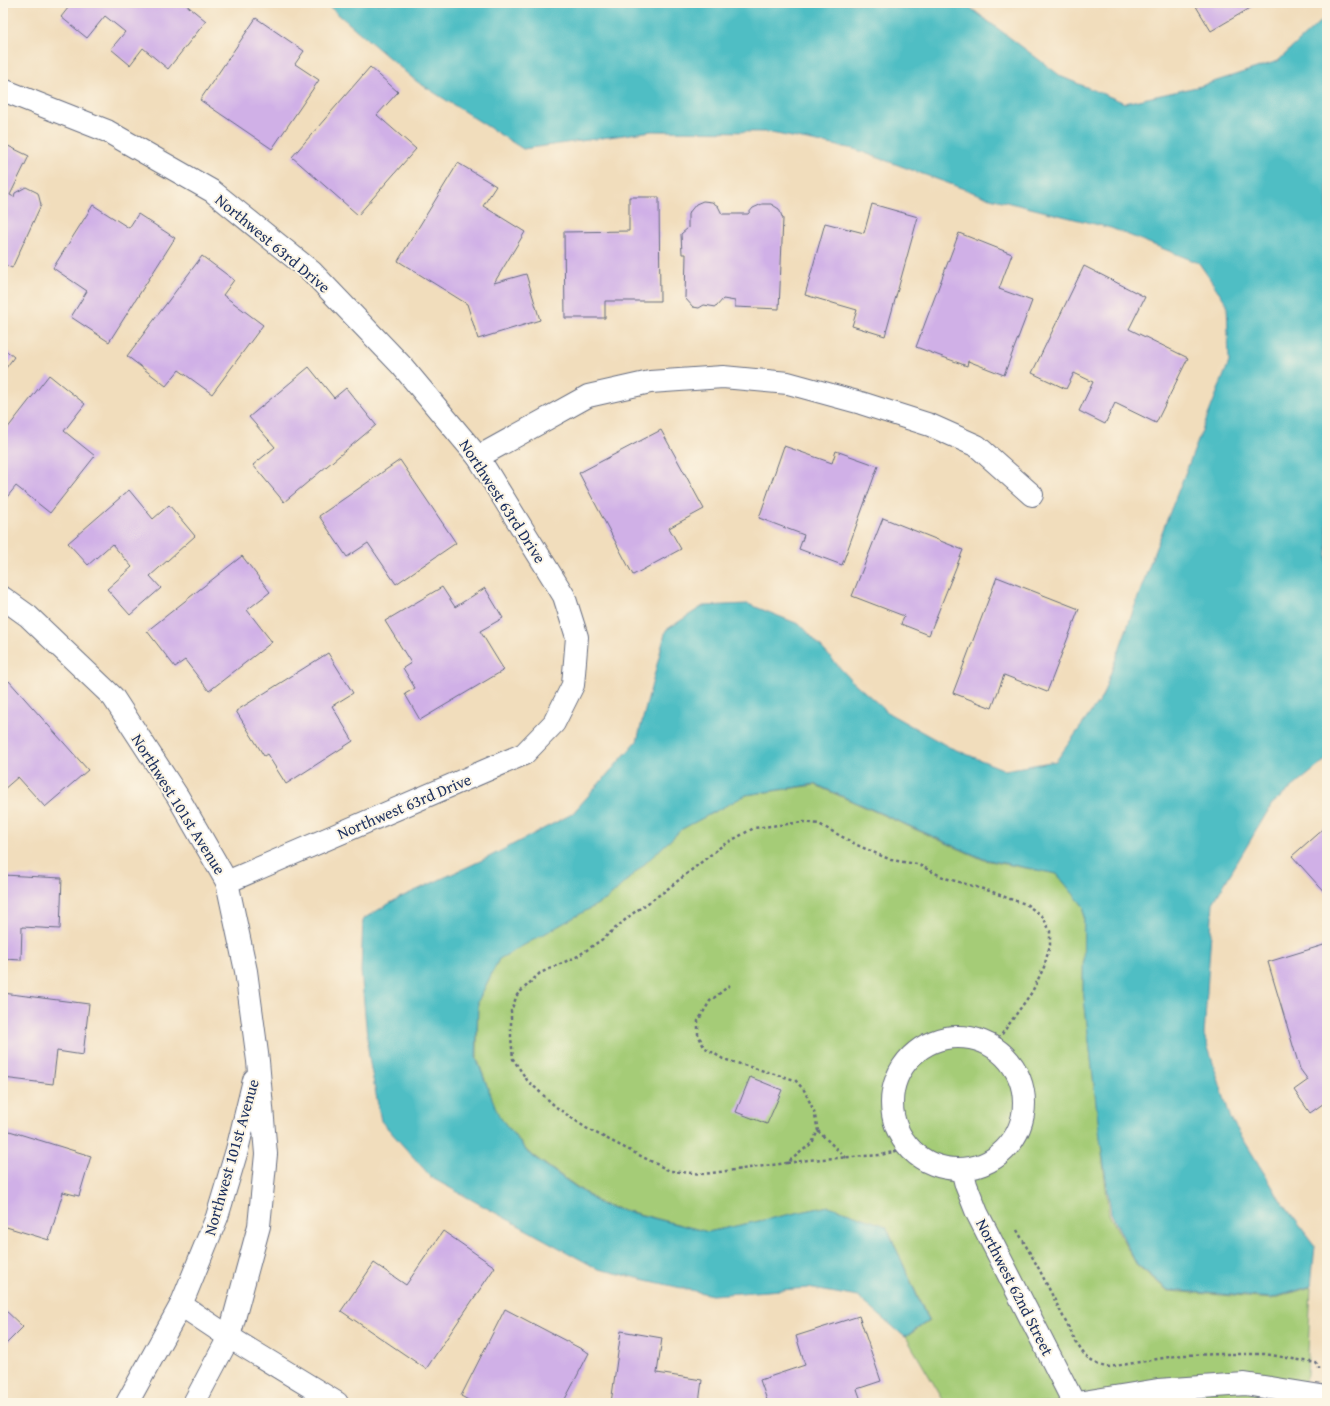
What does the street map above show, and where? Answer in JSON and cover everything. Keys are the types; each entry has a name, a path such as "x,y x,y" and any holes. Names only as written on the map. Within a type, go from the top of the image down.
{"street":[{"name":"Northwest 63rd Drive","path":"3,90 108,131 212,191 312,272 402,366 478,456 564,596 577,637 573,685 554,723 524,754 227,882"},
{"path":"478,456 588,396 650,382 723,377 788,383 861,403 930,425 977,446 1032,496"},
{"name":"Northwest 101st Avenue","path":"3,598 28,616 112,697 178,797 227,882 246,971 258,1061 266,1154 259,1226 229,1337 194,1403"},
{"path":"952,1036 983,1042 992,1048 1008,1062 1020,1081 1025,1098 1024,1116 1020,1130 1012,1143 999,1155 984,1164 962,1169 943,1167 926,1159 910,1145 898,1127 892,1108 893,1087 898,1071 907,1059 921,1048 935,1040 952,1036"},
{"name":"Northwest 101st Avenue","path":"127,1403 182,1305 217,1217 237,1150 258,1061"},
{"name":"Northwest 62nd Street","path":"962,1169 966,1185 984,1227 1075,1403"},
{"path":"182,1305 229,1337 337,1403"},
{"path":"1075,1403 1158,1390 1245,1384 1323,1396"}],"path":[{"path":"910,1145 893,1152 880,1155 808,1160 704,1174 670,1171 586,1128 556,1107 527,1080 513,1059 511,1011 517,995 540,973 578,956 632,914 665,891 723,845 754,828 804,822 819,824 857,845 891,860 918,864 945,878 990,891 1010,900 1026,904 1043,917 1050,931 1050,944 1044,967 1032,992 992,1048"},
{"path":"730,985 710,1002 698,1021 698,1034 704,1047 723,1059 795,1080 804,1090 814,1111 818,1131 846,1158"},
{"path":"787,1163 812,1143 818,1131"},
{"path":"1014,1226 1018,1230 1039,1269 1082,1353 1095,1364 1102,1366 1116,1366 1193,1354 1265,1354 1316,1362 1319,1367 1323,1396"}],"green space":[{"path":"815,785 984,860 1057,874 1084,907 1083,989 1109,1214 1136,1264 1168,1291 1272,1299 1311,1287 1307,1374 1299,1403 945,1403 906,1337 929,1321 886,1226 829,1206 708,1232 601,1204 528,1152 498,1115 477,1058 478,1001 499,959 607,899 682,829 746,795"}],"water":[{"path":"325,3 964,3 1062,77 1125,103 1201,86 1278,61 1327,15 1327,759 1272,804 1213,903 1204,1035 1231,1119 1281,1201 1315,1246 1311,1286 1272,1298 1168,1290 1136,1263 1111,1213 1100,1138 1083,989 1084,907 1057,874 984,859 815,784 746,795 682,829 607,899 499,959 478,1001 476,1058 499,1116 528,1153 601,1205 708,1232 829,1206 886,1226 928,1321 905,1337 858,1297 808,1288 712,1295 598,1269 432,1178 381,1121 369,1058 361,971 363,919 397,899 487,858 572,814 637,741 666,630 703,606 748,604 801,625 851,680 890,714 949,747 1005,770 1056,761 1102,697 1155,550 1229,362 1227,304 1199,263 1111,228 986,197 854,149 766,132 652,131 523,149 416,81"}],"building":[{"path":"72,3 184,3 206,21 168,69 143,48 130,65 111,49 125,32 105,16 87,38 61,17"},
{"path":"1194,3 1249,3 1252,7 1211,31"},
{"path":"256,18 304,51 295,64 319,80 272,149 200,100"},
{"path":"370,67 398,92 377,115 416,149 358,215 292,157"},
{"path":"4,144 29,156 10,195 14,197 15,193 26,187 38,193 41,205 12,268 3,264"},
{"path":"458,163 496,186 483,206 525,232 494,283 526,274 540,320 478,339 467,304 398,261"},
{"path":"629,197 659,197 660,301 605,301 605,318 565,318 564,232 629,231"},
{"path":"703,201 712,202 718,206 722,214 748,214 753,208 762,204 771,204 779,209 783,219 779,309 735,307 735,301 723,299 716,307 704,305 699,308 693,307 685,298 686,254 682,254 681,234 688,228 688,214 696,204"},
{"path":"872,204 918,217 885,336 852,326 857,310 805,295 825,223 864,233"},
{"path":"93,205 129,228 138,214 175,238 109,342 71,317 87,291 53,268"},
{"path":"959,233 1012,254 999,289 1032,301 1004,375 968,361 967,366 916,347"},
{"path":"202,256 234,280 223,295 263,325 212,394 179,370 166,386 127,356"},
{"path":"1084,266 1145,297 1129,329 1188,358 1156,423 1115,403 1105,424 1079,411 1093,382 1074,373 1066,389 1032,373"},
{"path":"3,348 14,357 3,372"},
{"path":"309,367 334,398 346,388 376,425 284,502 253,465 275,447 249,417"},
{"path":"49,375 85,404 64,431 95,456 50,513 16,486 3,502 3,434"},
{"path":"661,430 704,509 669,528 681,549 633,575 579,473"},
{"path":"784,446 832,463 836,451 878,466 842,565 799,549 804,535 759,518"},
{"path":"400,460 456,543 396,584 368,543 347,557 319,516"},
{"path":"129,490 153,519 169,505 195,536 150,576 161,588 130,615 107,589 132,567 112,544 88,565 68,543"},
{"path":"883,518 963,550 929,635 901,624 904,616 852,596"},
{"path":"242,556 270,592 247,610 272,642 209,691 185,660 175,667 147,631"},
{"path":"997,577 1079,609 1047,692 1004,675 992,708 953,693"},
{"path":"442,587 455,607 485,588 503,618 480,631 504,670 420,720 405,694 415,688 403,668 411,663 385,621"},
{"path":"328,653 353,693 332,706 353,741 286,784 267,754 264,756 236,711"},
{"path":"9,681 88,770 45,807 18,777 3,790 3,687"},
{"path":"1325,827 1327,829 1327,895 1292,856"},
{"path":"3,875 62,878 60,929 22,927 21,960 3,959"},
{"path":"1327,944 1327,1101 1310,1113 1294,1090 1308,1080 1300,1069 1268,962"},
{"path":"3,993 89,1004 83,1055 57,1051 53,1084 3,1078"},
{"path":"750,1077 782,1090 767,1124 736,1112"},
{"path":"3,1129 91,1156 79,1196 63,1192 49,1240 3,1226"},
{"path":"443,1231 495,1267 426,1369 341,1311 374,1263 406,1285"},
{"path":"3,1308 23,1327 3,1347"},
{"path":"505,1309 589,1353 563,1403 474,1403 461,1396"},
{"path":"859,1316 881,1381 857,1389 862,1403 768,1403 760,1380 805,1365 796,1336"},
{"path":"621,1331 662,1338 657,1373 702,1380 699,1403 611,1403"}]}
